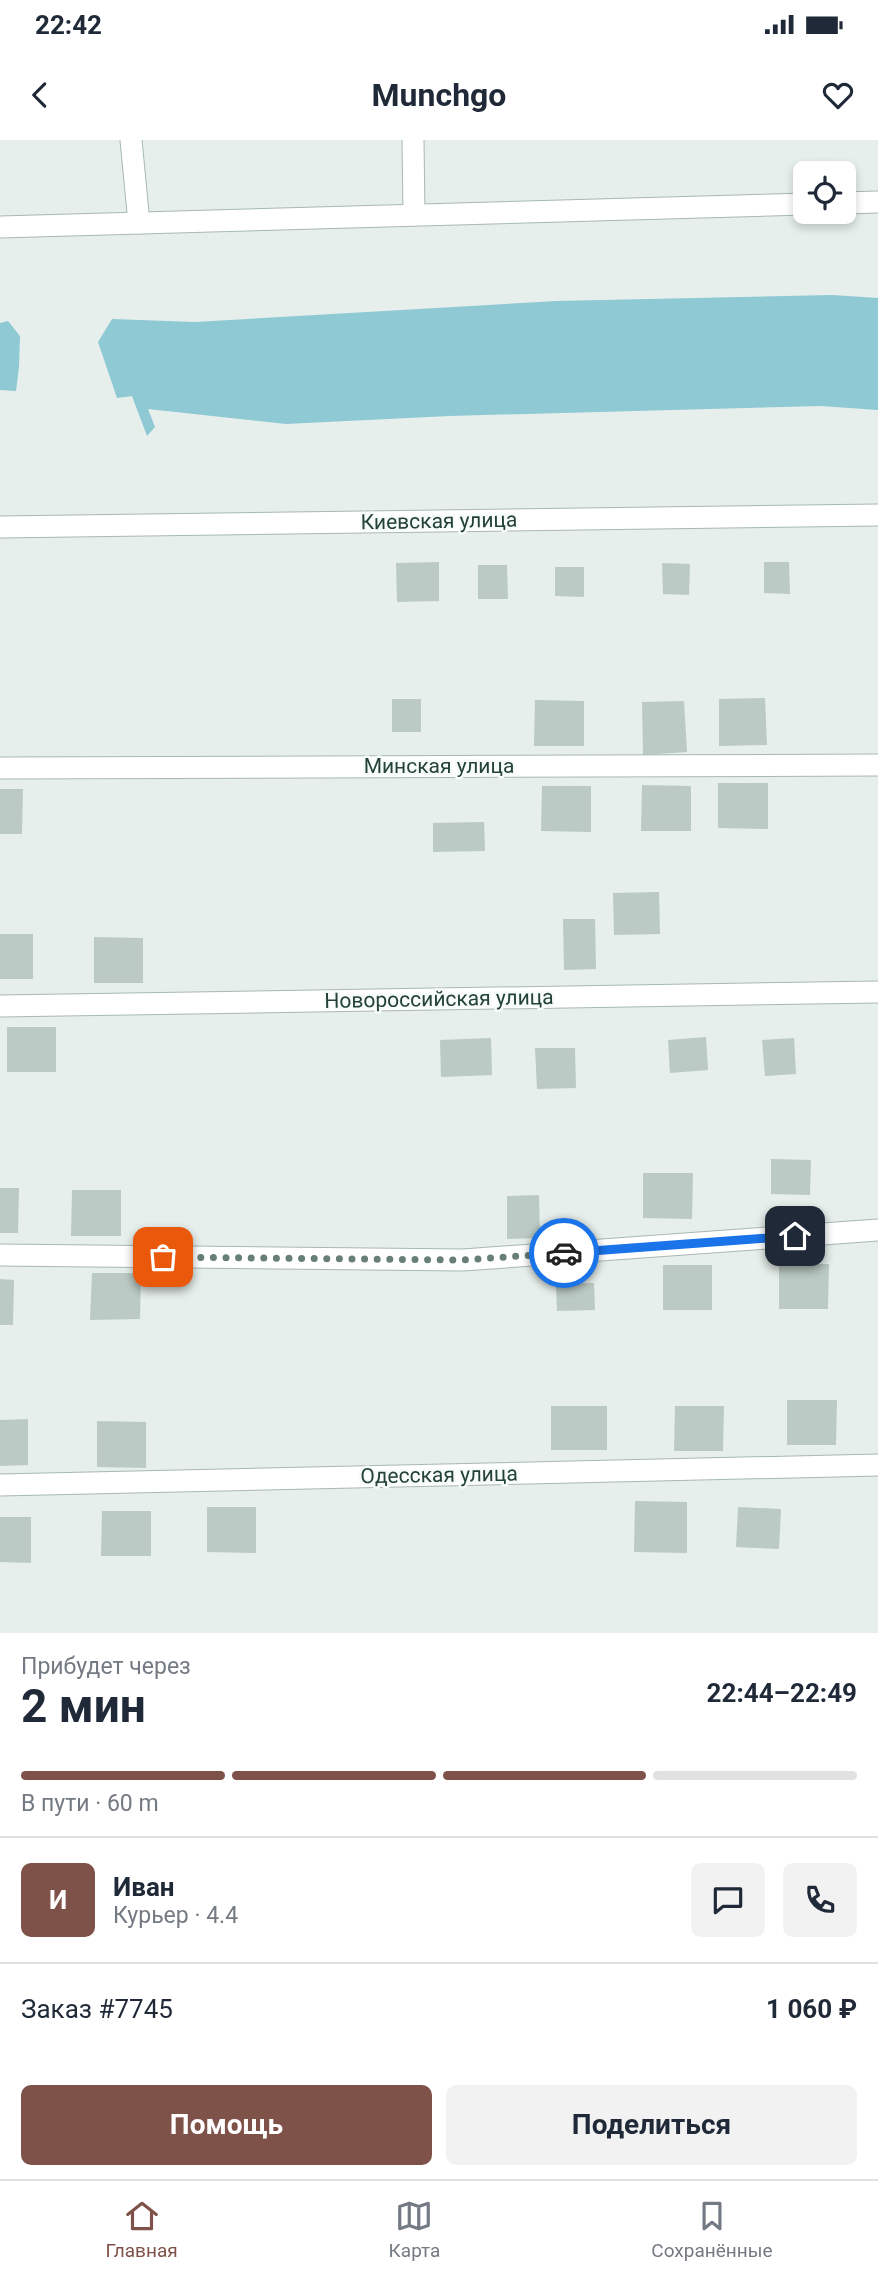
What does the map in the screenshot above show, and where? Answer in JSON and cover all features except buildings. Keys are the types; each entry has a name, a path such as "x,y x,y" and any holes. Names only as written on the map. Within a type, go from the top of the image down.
{"street":[{"path":"131,140 139,223"},
{"path":"413,140 414,215"},
{"path":"856,203 878,202"},
{"path":"0,227 793,204"},
{"name":"Киевская улица","path":"0,527 878,515"},
{"name":"Минская улица","path":"0,768 878,765"},
{"name":"Новороссийская улица","path":"0,1006 878,992"},
{"path":"0,1255 463,1260 878,1230"},
{"name":"Одесская улица","path":"0,1485 878,1465"}],"water":[{"path":"832,295 878,298 878,410 821,406 449,416 286,424 148,409 155,427 147,436 132,396 117,398 98,342 112,319 195,322 556,301"},
{"path":"8,321 20,336 16,391 0,390 0,323"}],"way so far":[{"path":"163,1257 463,1260 564,1253"}],"route":[{"path":"564,1253 795,1236"}]}
